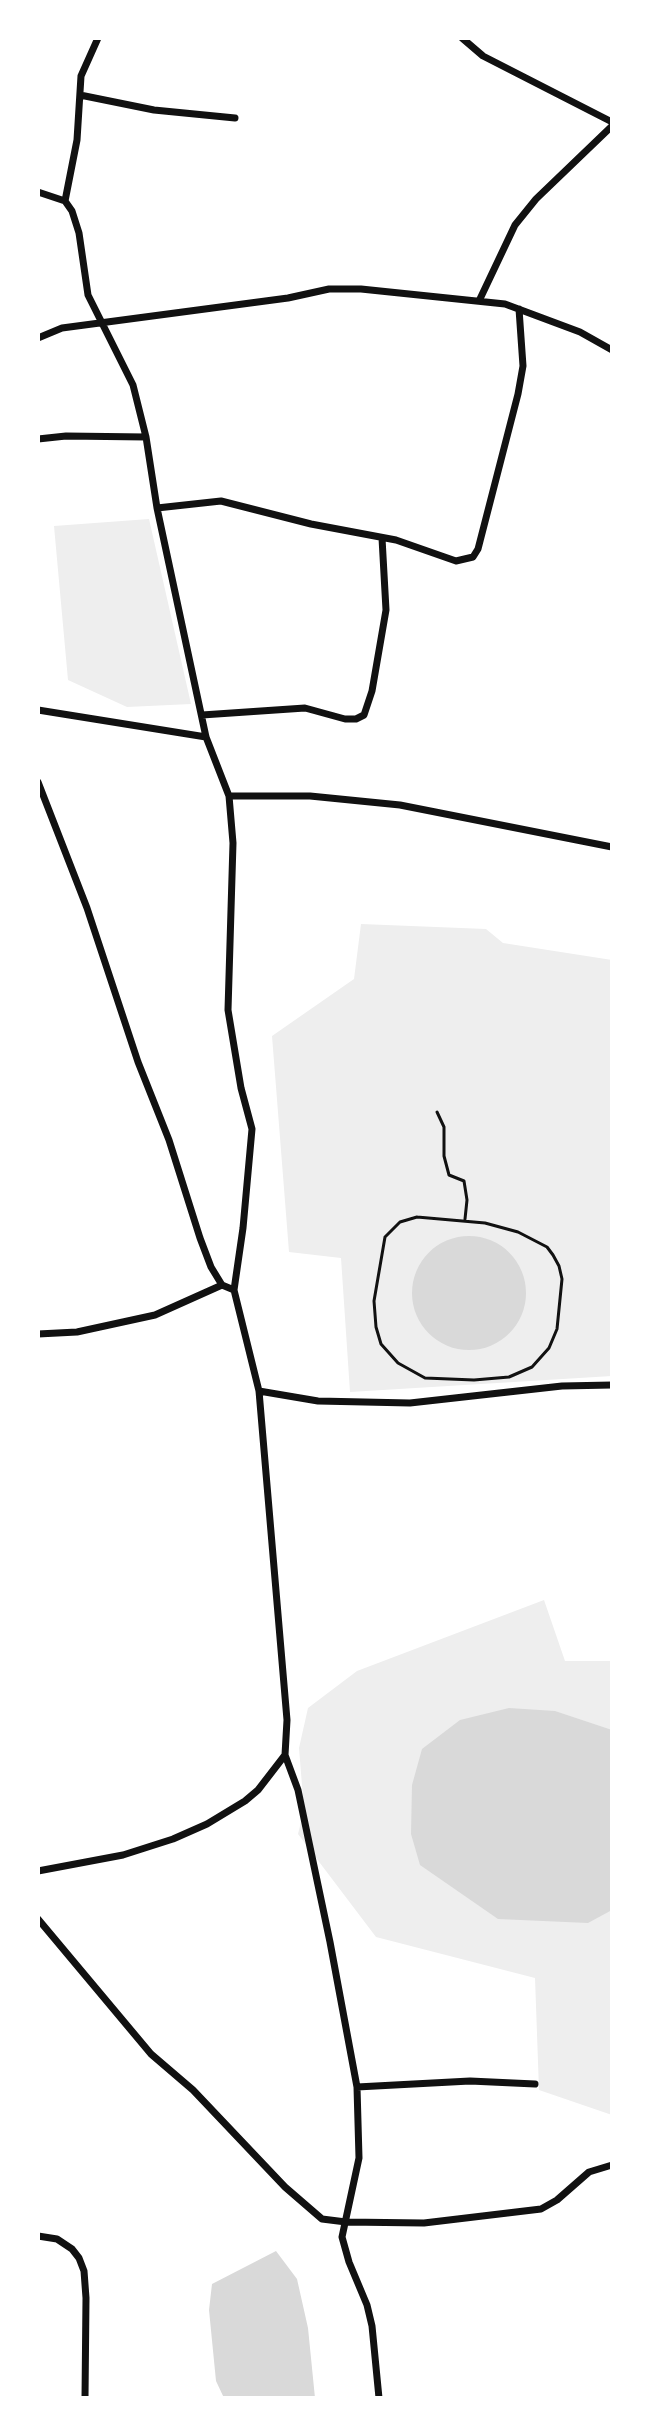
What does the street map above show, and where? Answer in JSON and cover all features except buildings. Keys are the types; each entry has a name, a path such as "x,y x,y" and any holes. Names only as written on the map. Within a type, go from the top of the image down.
{"street":[{"path":"462,38 483,56 612,124 536,199 515,225 479,301"},
{"path":"65,201 73,167 81,76 95,39"},
{"path":"80,95 154,110 235,118"},
{"path":"38,192 65,201 72,211 79,233 88,295 133,385 206,737 229,796 233,843 228,1010 241,1088 252,1129 234,1290 259,1391 286,1695 285,1755 298,1790 357,2087 359,2158 342,2243 369,2316 379,2398"},
{"path":"38,338 62,328 288,298 329,289 361,289 479,301 519,309 580,332 612,350"},
{"path":"157,508 221,501 382,538 456,561 473,557 478,549 518,394 523,366 519,309"},
{"path":"38,439 66,436 146,437"},
{"path":"202,715 305,708 345,719 364,715 372,691 386,610 382,538"},
{"path":"38,710 206,737"},
{"path":"38,782 87,908 211,1267 222,1285 234,1290"},
{"path":"229,796 310,796 400,805 612,847"},
{"path":"38,1334 77,1332 155,1315 222,1285"},
{"path":"259,1391 318,1401 410,1403 562,1386 612,1385"},
{"path":"38,1871 123,1855 207,1824 258,1790 285,1755"},
{"path":"38,1919 151,2054 193,2090 285,2187 322,2219 424,2223 541,2209 557,2200 589,2172 612,2165"},
{"path":"357,2087 470,2081 535,2084"},
{"path":"38,2236 57,2239 72,2249 84,2271 85,2398"}],"path":[{"path":"437,1112 444,1127 444,1156 449,1175 464,1181 467,1200 465,1219"},
{"path":"408,1218 465,1219 518,1232 547,1247 559,1266 562,1279 557,1329 549,1348 532,1367 509,1377 474,1380 425,1378 398,1363 381,1344 376,1327 374,1301 385,1237 408,1218"}],"shaded area":[{"path":"149,519 191,704 127,707 68,680 54,526"},
{"path":"361,924 486,929 503,943 612,960 612,1376 350,1392 341,1258 289,1252 272,1036 354,979"},
{"path":"469,1236 491,1241 509,1253 521,1271 526,1293 521,1315 509,1333 491,1345 469,1350 447,1345 429,1333 417,1315 412,1293 417,1271 429,1253 447,1241"},
{"path":"544,1600 565,1661 612,1661 612,2115 539,2090 535,1978 376,1937 298,1834 304,1810 299,1748 308,1708 357,1671"},
{"path":"509,1708 555,1711 612,1730 612,1910 588,1923 498,1919 420,1865 411,1834 412,1785 422,1749 460,1720"},
{"path":"276,2251 297,2279 308,2328 315,2398 224,2398 216,2381 209,2310 212,2284"}]}
